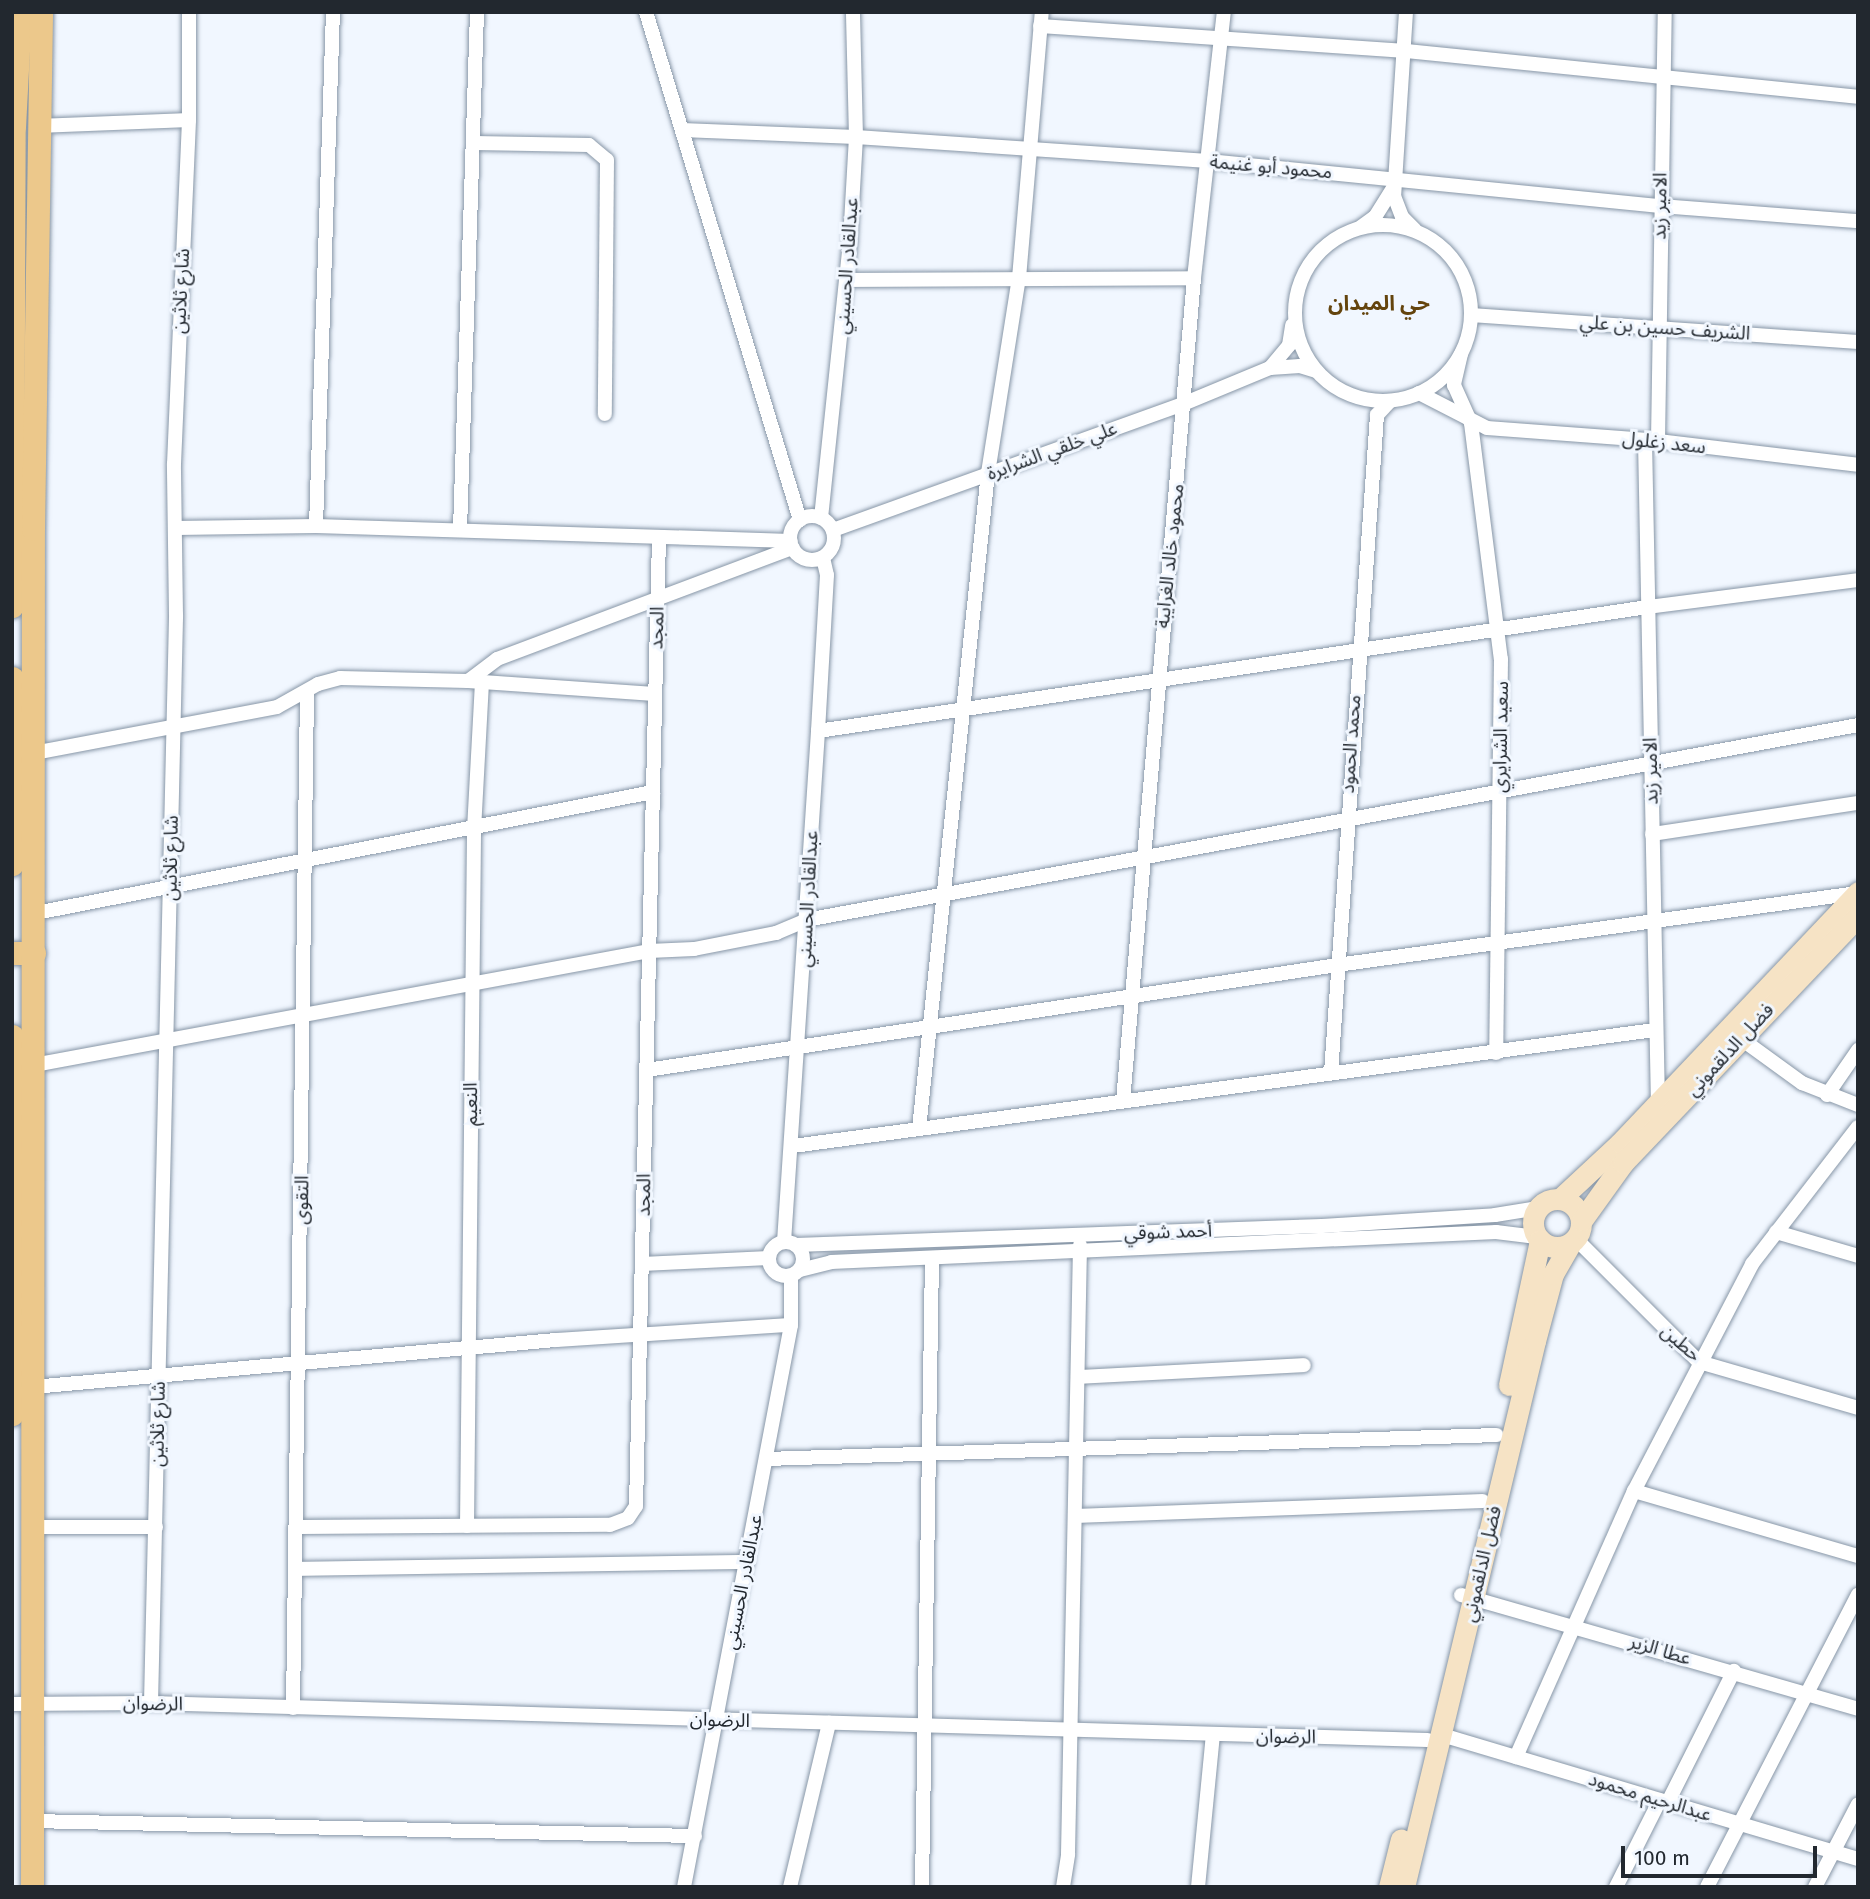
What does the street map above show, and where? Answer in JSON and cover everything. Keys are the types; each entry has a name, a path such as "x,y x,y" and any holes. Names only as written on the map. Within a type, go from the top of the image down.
{"main road":[{"path":"12,606 23,529 13,127 15,37 30,13"},
{"path":"12,864 38,126 30,13"},
{"path":"12,678 17,761 36,914 23,953 34,1065 34,1527 23,1704 32,1821 32,1887"},
{"path":"1560,1199 1575,1206 1576,1235 1557,1248 1539,1239 1533,1219 1538,1208 1560,1199 1658,1102 1857,892"},
{"name":"فضل الدلقموني","path":"1404,1887 1434,1737 1550,1281 1605,1183 1740,1038 1854,926"},
{"path":"12,1036 12,1414"},
{"name":"فضل الدلقموني","path":"1468,1596 1483,1502 1539,1239"},
{"name":"فضل الدلقموني","path":"1389,1887 1434,1737"}],"street":[{"name":"شارع ثلاثين","path":"151,1703 170,886 177,372 189,120 190,12"},
{"path":"316,526 333,12"},
{"path":"460,530 477,12"},
{"path":"646,12 800,520 792,545"},
{"name":"عبدالقادر الحسيني","path":"821,518 847,280 856,137 853,12"},
{"name":"محمود خالد الغرايبة","path":"1124,1101 1130,998 1194,278 1224,12"},
{"path":"1406,12 1406,51 1395,182 1397,208 1416,231 1439,245 1457,264 1468,288 1471,314 1454,385 1471,423"},
{"name":"الامير زيد","path":"1658,1102 1654,1030 1648,607 1651,441 1659,328 1661,77 1665,12"},
{"path":"919,1129 941,895 988,473 1019,278 1041,19 1222,40 1406,51 1858,97"},
{"path":"38,126 189,120"},
{"name":"محمود أبو غنيمة","path":"682,130 856,137 1209,161 1395,182 1858,221"},
{"path":"474,143 590,145 607,160 605,414"},
{"path":"1270,368 1289,345 1298,286 1311,260 1332,240 1376,217 1395,182"},
{"path":"1359,228 1388,225 1416,231"},
{"path":"847,280 1194,278"},
{"path":"1294,314 1301,345 1316,371 1337,388 1362,398 1390,401 1419,393 1443,377 1461,354"},
{"name":"الشريف حسين بن علي","path":"1471,314 1858,342"},
{"name":"علي خلقي الشرايرة","path":"833,530 1183,404 1270,368 1300,366 1316,371"},
{"name":"سعد زغلول","path":"1419,393 1471,423 1487,428 1651,441 1858,465"},
{"path":"1362,398 1377,415 1390,401"},
{"name":"محمد الحمود","path":"1331,1073 1346,821 1377,415"},
{"name":"سعيد الشرايري","path":"1471,423 1498,630 1500,792 1496,1053"},
{"path":"176,528 316,526 659,538 792,545 809,560 823,557 832,548 833,530 821,518 800,520"},
{"name":"المجد","path":"298,1527 610,1525 632,1514 640,1479 642,1264 659,538"},
{"path":"475,681 496,659 792,545"},
{"name":"عبدالقادر الحسيني","path":"790,1243 793,1146 827,575 823,557"},
{"path":"818,731 1648,607 1858,580"},
{"path":"17,761 173,725 277,707 307,693 318,684 340,678 475,681 655,694"},
{"name":"النعيم","path":"467,1526 475,681"},
{"name":"التقوى","path":"293,1708 298,1569 298,1364 307,693"},
{"path":"34,1065 303,1012 649,951 694,949 776,933 806,920 1858,725"},
{"path":"36,914 305,859 474,830 653,792"},
{"path":"1652,834 1858,803"},
{"path":"647,1070 1337,965 1857,892"},
{"path":"793,1146 1654,1030"},
{"path":"1740,1038 1785,1072 1827,1095 1858,1105"},
{"path":"1827,1095 1858,1050"},
{"path":"1516,1757 1634,1491 1752,1264 1858,1127"},
{"name":"أحمد شوقي","path":"790,1243 1080,1236 1404,1222 1538,1208"},
{"name":"أحمد شوقي","path":"795,1273 824,1263 1496,1232 1539,1239"},
{"path":"1776,1232 1858,1256"},
{"name":"حطين","path":"1576,1235 1699,1362 1858,1408"},
{"path":"1063,1887 1068,1854 1080,1236"},
{"path":"790,1243 802,1254 795,1273 775,1272 769,1258 772,1249 790,1243"},
{"path":"642,1264 769,1258"},
{"path":"922,1887 932,1258"},
{"name":"عبدالقادر الحسيني","path":"684,1887 718,1720 791,1325 795,1273"},
{"path":"33,1387 641,1333 791,1325"},
{"path":"1079,1377 1304,1365"},
{"path":"766,1459 1497,1435"},
{"path":"1634,1491 1858,1556"},
{"path":"1075,1516 1483,1502"},
{"path":"34,1527 156,1527"},
{"path":"298,1569 747,1562"},
{"path":"1707,1887 1737,1824 1858,1595"},
{"name":"عطا الزير","path":"1468,1596 1574,1624 1858,1709"},
{"path":"1616,1887 1734,1671"},
{"name":"الرضوان","path":"23,1704 151,1703 1070,1728 1213,1735 1434,1737"},
{"path":"790,1887 829,1723"},
{"path":"1198,1887 1213,1735"},
{"name":"عبدالرحيم محمود","path":"1434,1737 1516,1757 1858,1859"},
{"path":"1815,1887 1831,1851 1858,1804"},
{"path":"32,1821 695,1836"}],"district":[{"name":"حي الميدان","path":"1379,303"}]}
